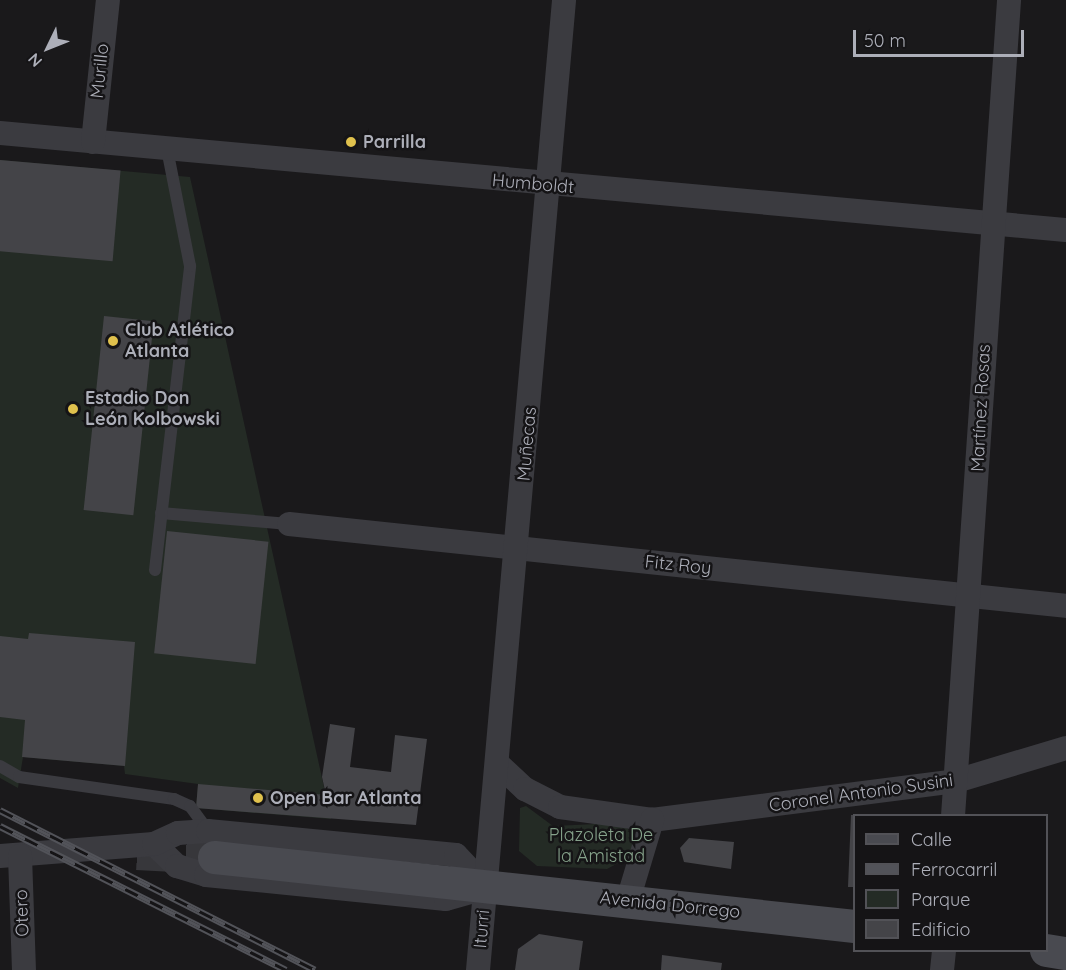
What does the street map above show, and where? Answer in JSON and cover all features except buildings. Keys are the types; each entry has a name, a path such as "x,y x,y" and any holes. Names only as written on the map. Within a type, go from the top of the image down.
{"main road":[{"name":"Avenida Dorrego","path":"209,854 486,887 628,900 853,926"},
{"path":"1048,950 1066,953"}],"street":[{"name":"Murillo","path":"93,142 108,0"},
{"name":"Muñecas","path":"486,887 550,186 564,0"},
{"name":"Martínez Rosas","path":"953,814 970,597 991,223 1009,0"},
{"name":"Humboldt","path":"0,133 550,186 1066,230"},
{"name":"Fitz Roy","path":"289,524 1066,606"},
{"name":"Coronel Antonio Susini","path":"498,764 525,789 560,807 652,820 956,781 1066,748"},
{"path":"628,900 652,820"},
{"name":"Avenida Dorrego","path":"10,856 154,844 178,833 209,854"},
{"name":"Avenida Dorrego","path":"154,844 177,866 209,854"},
{"name":"Otero","path":"10,856 24,970"},
{"name":"Iturri","path":"478,970 486,887"},
{"path":"942,970 944,952"}],"lane":[{"path":"155,570 190,266 167,149"},
{"path":"161,513 289,524"},
{"path":"0,766 19,777 174,799 190,806 209,854"}],"green space":[{"name":"Club Atlético Atlanta","path":"0,160 190,177 331,819 196,808 198,784 125,774 124,766 23,757 18,788 0,778"},
{"name":"Plazoleta De la Amistad","path":"526,806 553,826 618,823 628,829 635,844 633,855 607,869 537,866 519,851 520,808"}],"tunnel":[{"path":"137,853 214,857"}],"railway":[{"path":"0,810 315,970"},
{"path":"0,826 286,970"}],"place":[{"name":"Parrilla","path":"351,142"},
{"name":"Club Atlético Atlanta","path":"113,341"},
{"name":"Estadio Don León Kolbowski","path":"73,409"},
{"name":"Open Bar Atlanta","path":"258,798"}]}
